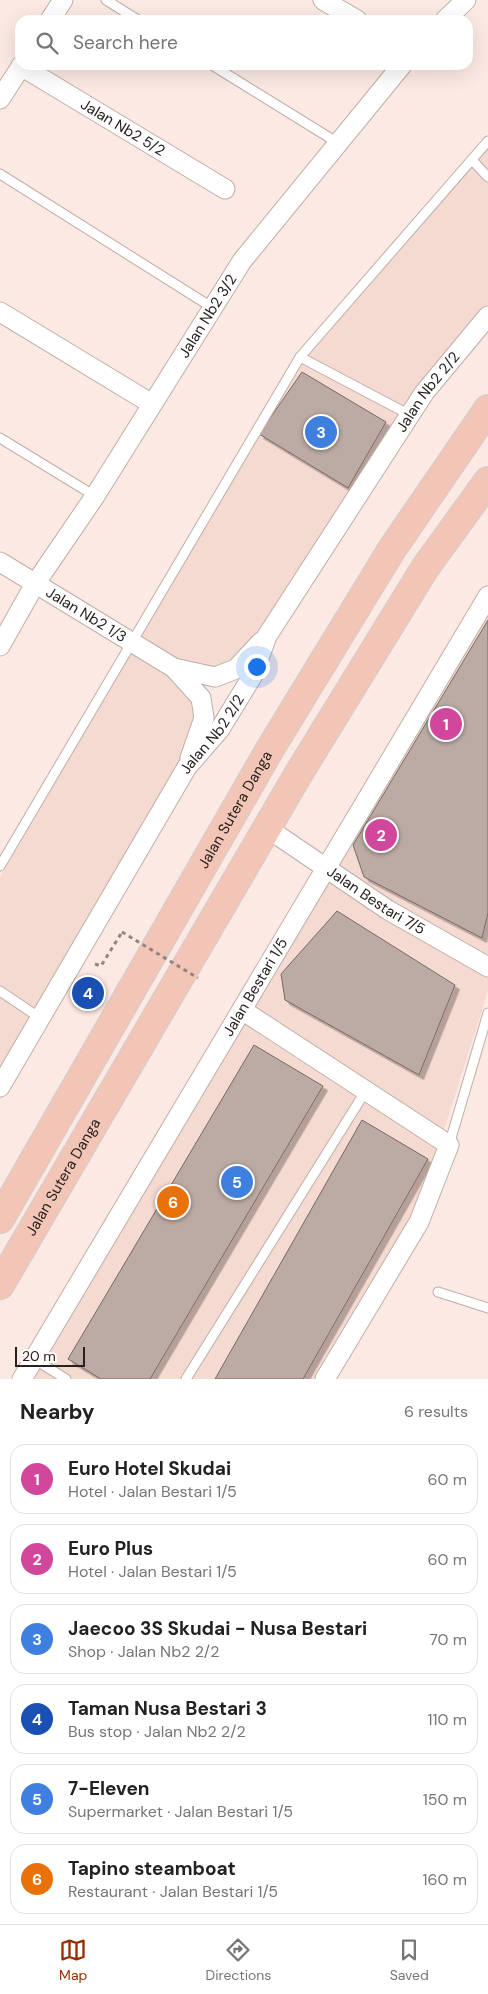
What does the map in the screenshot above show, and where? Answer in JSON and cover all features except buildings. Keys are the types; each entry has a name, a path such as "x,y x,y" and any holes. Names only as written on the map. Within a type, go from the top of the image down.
{"main road":[{"name":"Jalan Sutera Danga","path":"0,1218 270,749 392,548 488,409"},
{"name":"Jalan Sutera Danga","path":"0,1285 267,828 425,568 488,481"}],"street":[{"path":"53,15 63,0"},
{"path":"323,0 348,15"},
{"path":"450,15 466,0"},
{"path":"0,100 19,70"},
{"name":"Jalan Nb2 5/2","path":"28,70 225,189"},
{"name":"Jalan Nb2 3/2","path":"0,646 35,584 95,496 242,261 398,70"},
{"path":"0,312 152,404"},
{"name":"Jalan Nb2 2/2","path":"0,1087 187,767 220,728 253,675 267,636 424,393 488,316"},
{"name":"Jalan Nb2 1/3","path":"0,562 174,668 201,698 204,718 187,767"},
{"name":"Jalan Bestari 1/5","path":"22,1379 488,596"},
{"name":"Jalan Nb2 1/3","path":"174,668 215,677 236,669 267,636"},
{"name":"Jalan Bestari 7/5","path":"267,828 388,910 488,967"},
{"path":"242,1010 449,1146 418,1222 325,1379"}],"lane":[{"path":"106,0 130,15"},
{"path":"220,70 338,143"},
{"path":"0,866 300,357 488,141"},
{"path":"472,160 488,176"},
{"path":"0,174 213,308"},
{"path":"300,357 410,415"},
{"path":"0,438 95,496"},
{"path":"0,992 40,1018"},
{"path":"449,1146 488,1013"},
{"path":"186,1379 366,1092"},
{"path":"438,1292 488,1308"},
{"path":"34,1359 66,1379"}],"path":[{"path":"101,966 122,932 198,978"}],"shaded area":[{"path":"488,149 488,303 414,392 264,625 232,662 215,668 176,660 140,637 309,353"},
{"path":"488,613 488,991 436,1155 412,1216 316,1379 32,1379"},
{"path":"132,651 170,675 193,701 195,719 178,766 0,1070 0,877"}],"place":[{"name":"Jaecoo 3S Skudai - Nusa Bestari","path":"321,432"},
{"name":"Euro Hotel Skudai","path":"446,724"},
{"name":"Euro Plus","path":"381,835"},
{"name":"Taman Nusa Bestari 3","path":"88,993"},
{"name":"7-Eleven","path":"237,1182"},
{"name":"Tapino steamboat","path":"173,1202"}]}
